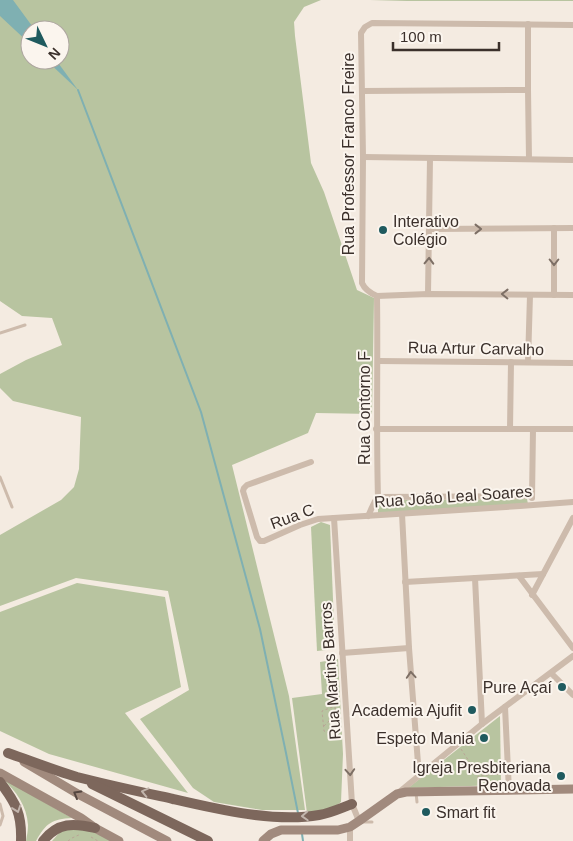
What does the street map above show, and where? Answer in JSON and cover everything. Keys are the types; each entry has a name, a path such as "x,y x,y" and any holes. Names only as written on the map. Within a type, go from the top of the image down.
{"main road":[{"path":"4,750 75,776 208,841"},
{"path":"75,776 201,806 246,814 308,817 332,812 352,804"},
{"path":"0,782 13,799 19,815 21,841"},
{"path":"43,841 52,832 72,824 91,831"}],"street":[{"name":"Rua Professor Franco Freire","path":"377,296 366,290 362,282 362,33 365,26 372,23 528,24"},
{"path":"529,159 528,24 573,24"},
{"path":"362,91 528,90"},
{"path":"363,158 573,160"},
{"path":"428,294 430,158"},
{"path":"554,228 554,295"},
{"path":"430,229 573,228"},
{"path":"377,296 428,294 573,296"},
{"path":"528,362 530,295"},
{"name":"Rua Contorno F","path":"368,516 372,510 372,504 378,497 376,429 377,296"},
{"name":"Rua Artur Carvalho","path":"378,361 573,363"},
{"path":"510,429 511,362"},
{"path":"376,429 573,429"},
{"path":"533,429 533,505"},
{"name":"Rua C","path":"311,462 245,486 243,491 257,537 260,541 264,541 309,522 334,518"},
{"name":"Rua João Leal Soares","path":"378,497 532,496"},
{"name":"Rua João Leal Soares","path":"334,518 573,502"},
{"path":"402,514 409,648 419,776"},
{"name":"Rua Martins Barros","path":"334,518 352,804 359,821"},
{"path":"532,594 573,518"},
{"path":"405,582 543,574"},
{"path":"518,576 573,648"},
{"path":"475,578 482,724"},
{"path":"342,653 409,648"},
{"path":"263,841 271,834 281,830 338,830 359,821 397,794 482,724 573,656"},
{"path":"551,674 573,695"},
{"path":"505,707 509,790"},
{"path":"4,750 78,794 167,841"},
{"path":"0,773 81,818 91,831 118,841"},
{"path":"397,794 573,789"},
{"path":"350,826 350,841"}],"lane":[{"path":"0,333 25,325"},
{"path":"0,477 12,508"},
{"path":"416,792 417,802"},
{"path":"0,804 3,816 0,825"},
{"path":"359,821 372,822"}],"path":[{"path":"335,706 336,721 339,723 340,731 335,736 324,731 322,711 345,702"},
{"path":"324,726 331,719 336,721"},
{"path":"458,744 478,776 478,792"},
{"path":"478,776 508,773"},
{"path":"91,831 98,841"},
{"path":"68,841 83,834"}],"green space":[{"path":"0,0 321,0 304,7 294,22 295,36 311,163 324,192 357,290 374,298 372,414 316,413 308,433 232,465 289,696 305,810 262,810 214,802 193,788 140,719 189,690 168,591 76,578 0,606 0,535 61,500 74,487 79,469 81,417 13,401 0,388 0,374 26,360 62,345 52,318 22,316 0,301"},
{"path":"370,0 573,0 573,1 407,1"},
{"path":"527,499 528,504 378,513 378,506 386,500"},
{"path":"321,522 330,525 335,649 317,651 311,527"},
{"path":"77,583 165,597 181,687 125,713 188,793 49,754 0,731 0,612"},
{"path":"338,659 343,754 341,802 333,808 307,813 292,698 322,694 320,662"},
{"path":"500,716 501,785 408,788"},
{"path":"2,778 72,818 59,819 50,823 36,841 26,841 28,825 23,805 12,788"},
{"path":"83,825 115,841 52,841 60,832"}],"water":[{"path":"0,0 13,0 28,20 20,20 20,35 0,16"},
{"path":"57,70 63,70 78,90"}],"waterway":[{"path":"78,90 201,412 260,629 298,813"},
{"path":"302,834 303,841"}],"place":[{"name":"Interativo Colégio","path":"383,230"},
{"name":"Pure Açaí","path":"562,687"},
{"name":"Academia Ajufit","path":"472,710"},
{"name":"Espeto Mania","path":"484,738"},
{"name":"Igreja Presbiteriana Renovada","path":"561,776"},
{"name":"Smart fit","path":"426,812"}]}
